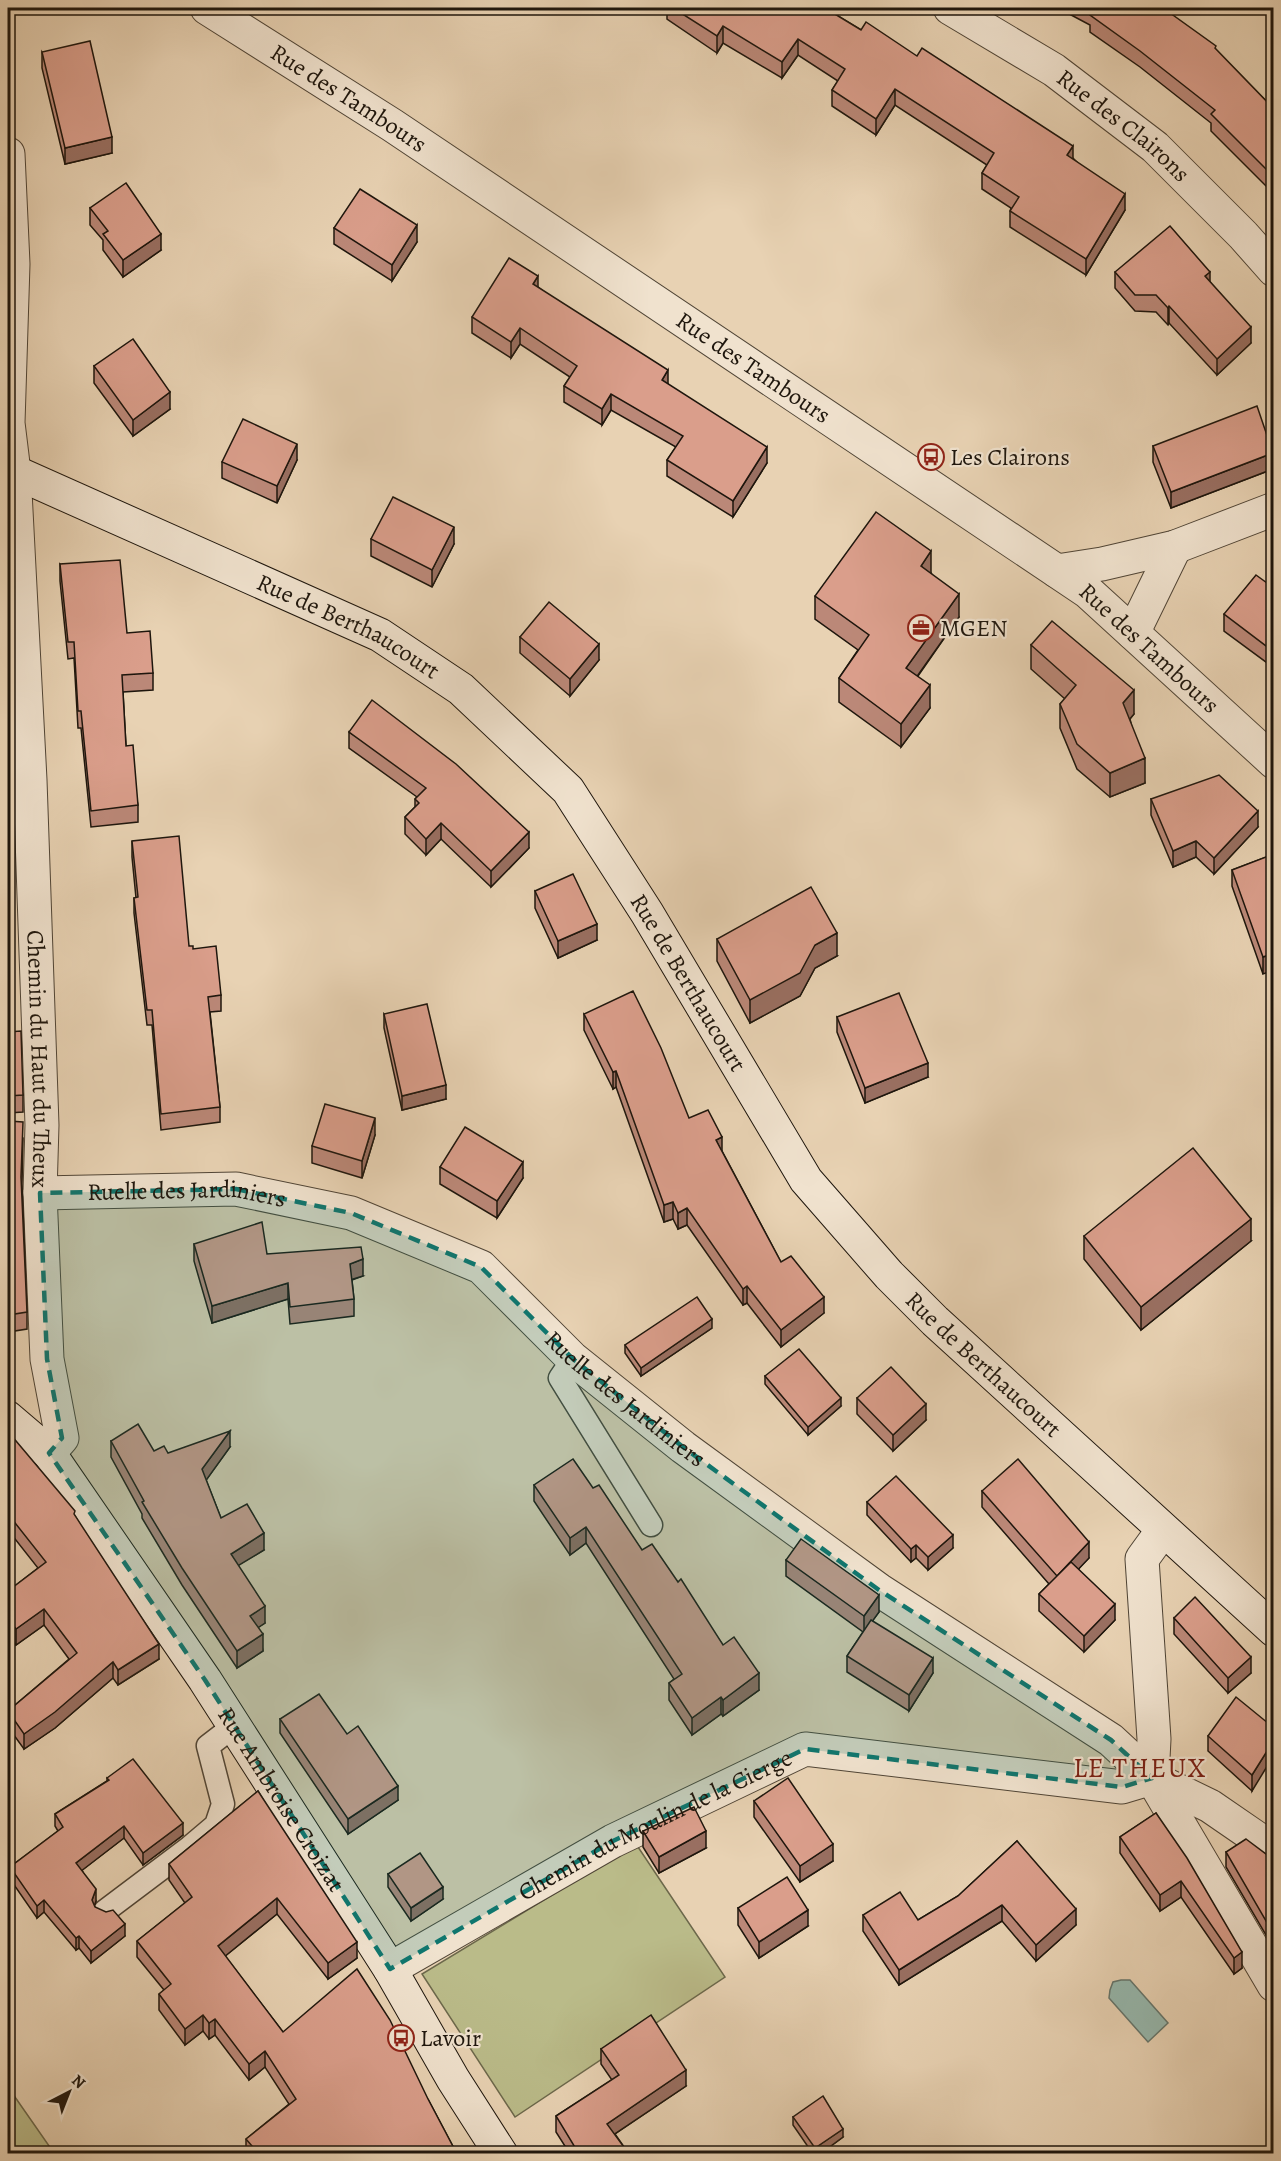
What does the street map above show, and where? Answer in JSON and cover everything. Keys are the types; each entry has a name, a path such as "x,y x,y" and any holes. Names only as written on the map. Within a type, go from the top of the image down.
{"street":[{"name":"Rue des Tambours","path":"207,8 392,125 1088,592 1274,762"},
{"name":"Rue des Clairons","path":"950,8 1054,70 1155,147 1243,235 1274,270"},
{"name":"Chemin du Haut du Theux","path":"8,154 13,264 8,423 30,780 31,1125 40,1193 47,1359 62,1438 49,1453"},
{"name":"Rue de Berthaucourt","path":"11,471 380,635 462,689 568,790 647,913 806,1180 889,1275 934,1321 1274,1630"},
{"path":"1057,571 1102,564 1175,547 1274,509"},
{"path":"1133,633 1175,547"},
{"name":"Ruelle des Jardiniers","path":"40,1193 236,1189 351,1213 481,1267 573,1359 683,1447 879,1590 1112,1740 1152,1778"},
{"name":"Rue Ambroise Croizat","path":"8,1418 49,1453 234,1726 390,1969 453,2079 501,2154"},
{"path":"1163,1530 1142,1558 1154,1739 1152,1778 1274,1985"},
{"name":"Chemin du Moulin de la Cierge","path":"390,1969 613,1841 805,1749 1122,1787 1152,1778"},
{"path":"1152,1778 1210,1806 1274,1850"}],"lane":[{"path":"573,1359 560,1378 651,1525"},
{"path":"105,1911 216,1825 223,1804 208,1746 234,1726"}],"highlighted area":[{"path":"236,1189 351,1213 481,1267 573,1359 683,1447 879,1590 1111,1740 1152,1778 1122,1787 805,1749 613,1841 390,1969 205,1680 49,1453 62,1438 47,1359 40,1193"}],"green space":[{"path":"636,1844 725,1977 515,2117 422,1974"},
{"path":"8,2087 54,2153 8,2153"}],"water":[{"path":"1130,1980 1168,2023 1148,2042 1109,1998 1113,1982"}],"building":[{"path":"673,8 825,8 861,30 866,22 917,56 922,48 1073,146 1067,155 1125,194 1086,259 1010,211 1019,197 982,173 994,153 895,89 876,119 832,90 845,69 798,39 782,62 723,26 717,36"},
{"path":"1088,8 1163,8 1216,46 1215,48 1274,109 1274,177 1211,114 1215,110 1090,15 1093,11"},
{"path":"90,41 112,137 65,148 42,52"},
{"path":"126,183 161,234 123,260 103,234 108,231 90,208"},
{"path":"360,189 417,225 392,265 334,228"},
{"path":"1170,226 1210,272 1205,276 1251,327 1217,359 1169,306 1168,308 1156,295 1135,295 1115,272"},
{"path":"509,258 538,276 533,284 668,370 662,380 767,447 733,501 667,460 683,436 611,394 602,409 564,386 577,366 520,328 511,342 472,317"},
{"path":"133,339 170,392 133,420 94,366"},
{"path":"1257,406 1273,453 1171,492 1153,446"},
{"path":"243,419 297,444 277,486 222,462"},
{"path":"393,497 454,527 432,570 371,539"},
{"path":"876,512 931,551 921,566 959,594 906,668 930,685 901,724 839,678 869,635 815,596"},
{"path":"120,560 127,633 150,631 153,673 122,675 126,746 133,745 138,805 91,811 81,711 78,711 74,642 68,642 60,564"},
{"path":"1256,575 1274,588 1274,652 1224,614"},
{"path":"549,602 599,644 570,679 520,637"},
{"path":"1052,621 1134,690 1123,703 1145,758 1110,773 1077,744 1060,704 1076,685 1031,645"},
{"path":"372,700 456,764 529,832 491,871 441,823 426,839 405,817 419,803 415,799 426,788 349,732"},
{"path":"1219,775 1258,811 1214,858 1196,841 1173,851 1151,799"},
{"path":"8,807 13,813 14,835 8,841"},
{"path":"179,836 189,946 193,946 193,949 216,946 221,995 208,997 220,1107 161,1114 152,1010 147,1010 134,898 138,897 132,841"},
{"path":"1274,854 1274,953 1263,957 1232,870"},
{"path":"573,874 597,924 558,941 535,891"},
{"path":"811,887 837,933 815,945 800,973 750,1000 717,939"},
{"path":"633,991 661,1048 689,1118 708,1110 722,1137 716,1140 781,1262 791,1256 824,1297 781,1330 747,1286 743,1289 687,1208 678,1213 673,1202 664,1205 616,1071 613,1072 584,1014"},
{"path":"899,993 928,1063 865,1088 837,1017"},
{"path":"427,1004 446,1085 402,1096 384,1014"},
{"path":"21,1031 23,1095 8,1096 8,1032"},
{"path":"325,1104 375,1118 362,1161 312,1146"},
{"path":"8,1121 23,1122 21,1177 27,1312 8,1315"},
{"path":"465,1127 523,1162 497,1201 440,1167"},
{"path":"1193,1148 1251,1219 1141,1307 1084,1236"},
{"path":"262,1222 267,1254 361,1247 363,1259 350,1264 354,1299 290,1307 288,1283 212,1306 194,1244"},
{"path":"697,1297 712,1319 641,1368 625,1345"},
{"path":"799,1349 841,1398 808,1427 765,1376"},
{"path":"891,1367 926,1404 893,1435 857,1398"},
{"path":"138,1424 154,1451 164,1446 168,1453 230,1431 202,1469 221,1518 247,1504 264,1533 231,1554 265,1606 250,1616 263,1634 237,1651 142,1502 144,1501 111,1441"},
{"path":"11,1435 75,1511 74,1514 159,1644 118,1670 113,1662 55,1712 24,1734 8,1711 77,1653 44,1609 16,1629 8,1618 8,1591 46,1562 8,1514 8,1438"},
{"path":"573,1459 593,1488 599,1485 642,1550 652,1544 678,1582 681,1579 723,1645 734,1637 759,1673 723,1700 721,1697 692,1718 669,1683 682,1674 586,1527 570,1538 534,1485"},
{"path":"1018,1459 1089,1542 1057,1576 982,1491"},
{"path":"896,1476 953,1535 928,1557 916,1545 911,1549 867,1502"},
{"path":"801,1539 879,1595 864,1616 786,1560"},
{"path":"1071,1562 1115,1604 1084,1636 1039,1594"},
{"path":"1195,1597 1251,1657 1228,1678 1174,1618"},
{"path":"871,1620 933,1658 909,1695 847,1656"},
{"path":"319,1694 347,1734 358,1726 398,1786 348,1819 280,1719"},
{"path":"1236,1697 1274,1728 1274,1740 1252,1775 1208,1736"},
{"path":"133,1759 183,1823 143,1853 124,1826 76,1863 96,1889 92,1900 95,1907 106,1912 113,1910 125,1924 91,1951 79,1936 76,1938 44,1900 37,1906 10,1867 63,1827 55,1814 109,1780 107,1778"},
{"path":"788,1778 833,1844 800,1866 754,1801"},
{"path":"258,1791 357,1942 328,1963 277,1898 218,1946 283,2032 357,1969 390,2020 457,2154 259,2154 246,2139 296,2099 265,2051 249,2064 215,2019 209,2023 203,2015 185,2029 159,1994 171,1984 137,1941 192,1897 169,1864"},
{"path":"694,1807 706,1831 659,1857 643,1831"},
{"path":"1156,1813 1187,1858 1242,1952 1234,1958 1181,1881 1160,1895 1120,1837"},
{"path":"1246,1839 1274,1860 1273,1933 1226,1852"},
{"path":"1017,1841 1076,1909 1036,1945 1002,1905 899,1970 863,1915 900,1892 918,1920 958,1896"},
{"path":"420,1853 443,1887 411,1908 388,1874"},
{"path":"787,1877 808,1910 759,1942 738,1908"},
{"path":"651,2015 686,2070 607,2124 629,2154 579,2154 556,2116 619,2075 601,2049"},
{"path":"823,2096 843,2129 815,2148 793,2117"}],"place":[{"name":"Les Clairons","path":"931,457"},
{"name":"MGEN","path":"921,628"},
{"name":"Lavoir","path":"401,2038"}],"district":[{"name":"LE THEUX","path":"1140,1768"}]}
